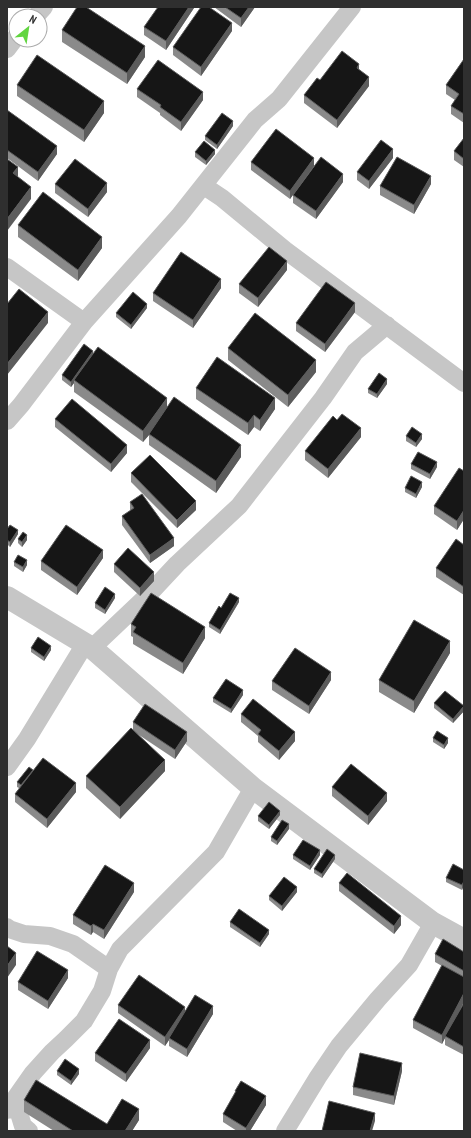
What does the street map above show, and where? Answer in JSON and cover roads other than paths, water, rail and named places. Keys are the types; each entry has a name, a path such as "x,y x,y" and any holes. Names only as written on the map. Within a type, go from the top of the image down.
{"street":[{"path":"7,421 21,405 84,322 179,216 256,120 279,99 352,7"},
{"path":"204,186 222,198 285,250 464,383"},
{"path":"7,267 84,322"},
{"path":"7,767 89,646 149,594 177,564 239,506 323,398 355,352 387,325"},
{"path":"7,597 89,646 254,788 433,923 464,940"},
{"path":"29,1131 23,1126 11,1105 37,1068 84,1021 102,991 109,969 120,949 216,852 254,788"},
{"path":"285,1131 339,1046 378,999 409,965 433,923"},
{"path":"7,927 24,934 50,936 73,944 109,969"}]}
